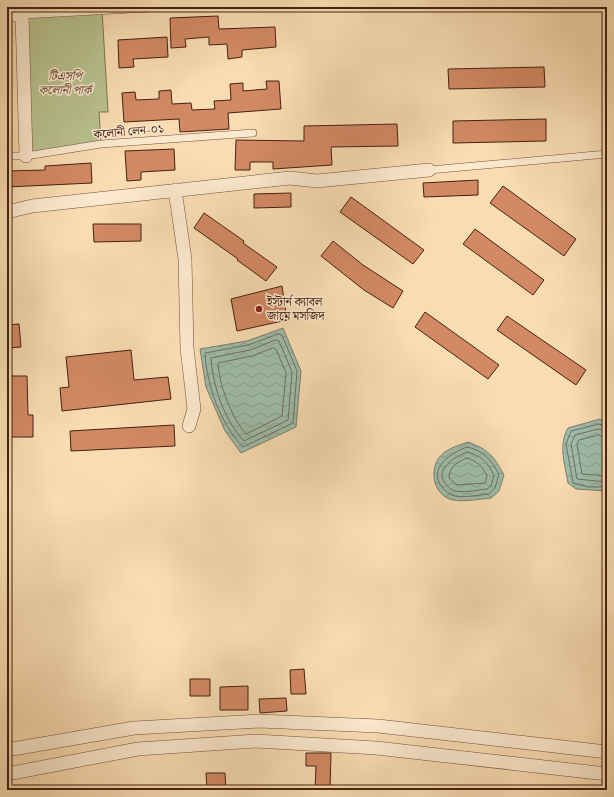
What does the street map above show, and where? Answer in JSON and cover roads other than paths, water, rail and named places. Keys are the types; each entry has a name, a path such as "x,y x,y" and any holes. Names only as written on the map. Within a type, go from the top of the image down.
{"street":[{"path":"7,15 22,11 26,156"},
{"path":"7,212 32,206 290,178 317,181 429,170"},
{"path":"175,190 185,259 187,348 194,400 194,409 189,426"},
{"path":"7,750 134,728 259,721 378,726 607,752"},
{"path":"7,774 138,749 256,741 376,748 607,774"}],"lane":[{"path":"22,11 168,7"},
{"name":"কলোনী লেন-০১","path":"7,156 26,156 101,144 253,133"},
{"path":"429,170 607,154"}],"water":[{"path":"283,328 301,371 296,427 241,453 225,431 206,387 200,349 247,341"},
{"path":"600,419 607,422 607,491 576,489 568,483 563,455 563,441 565,435 568,428"},
{"path":"468,442 490,454 504,475 499,491 491,498 467,501 453,500 442,494 435,484 434,471 438,459 448,450"}],"place":[{"name":"ইস্টার্ন ক্যাবল জামে মসজিদ","path":"259,309"}],"park label":[{"name":"টিএসপি কলোনী পার্ক","path":"65,83"}]}
